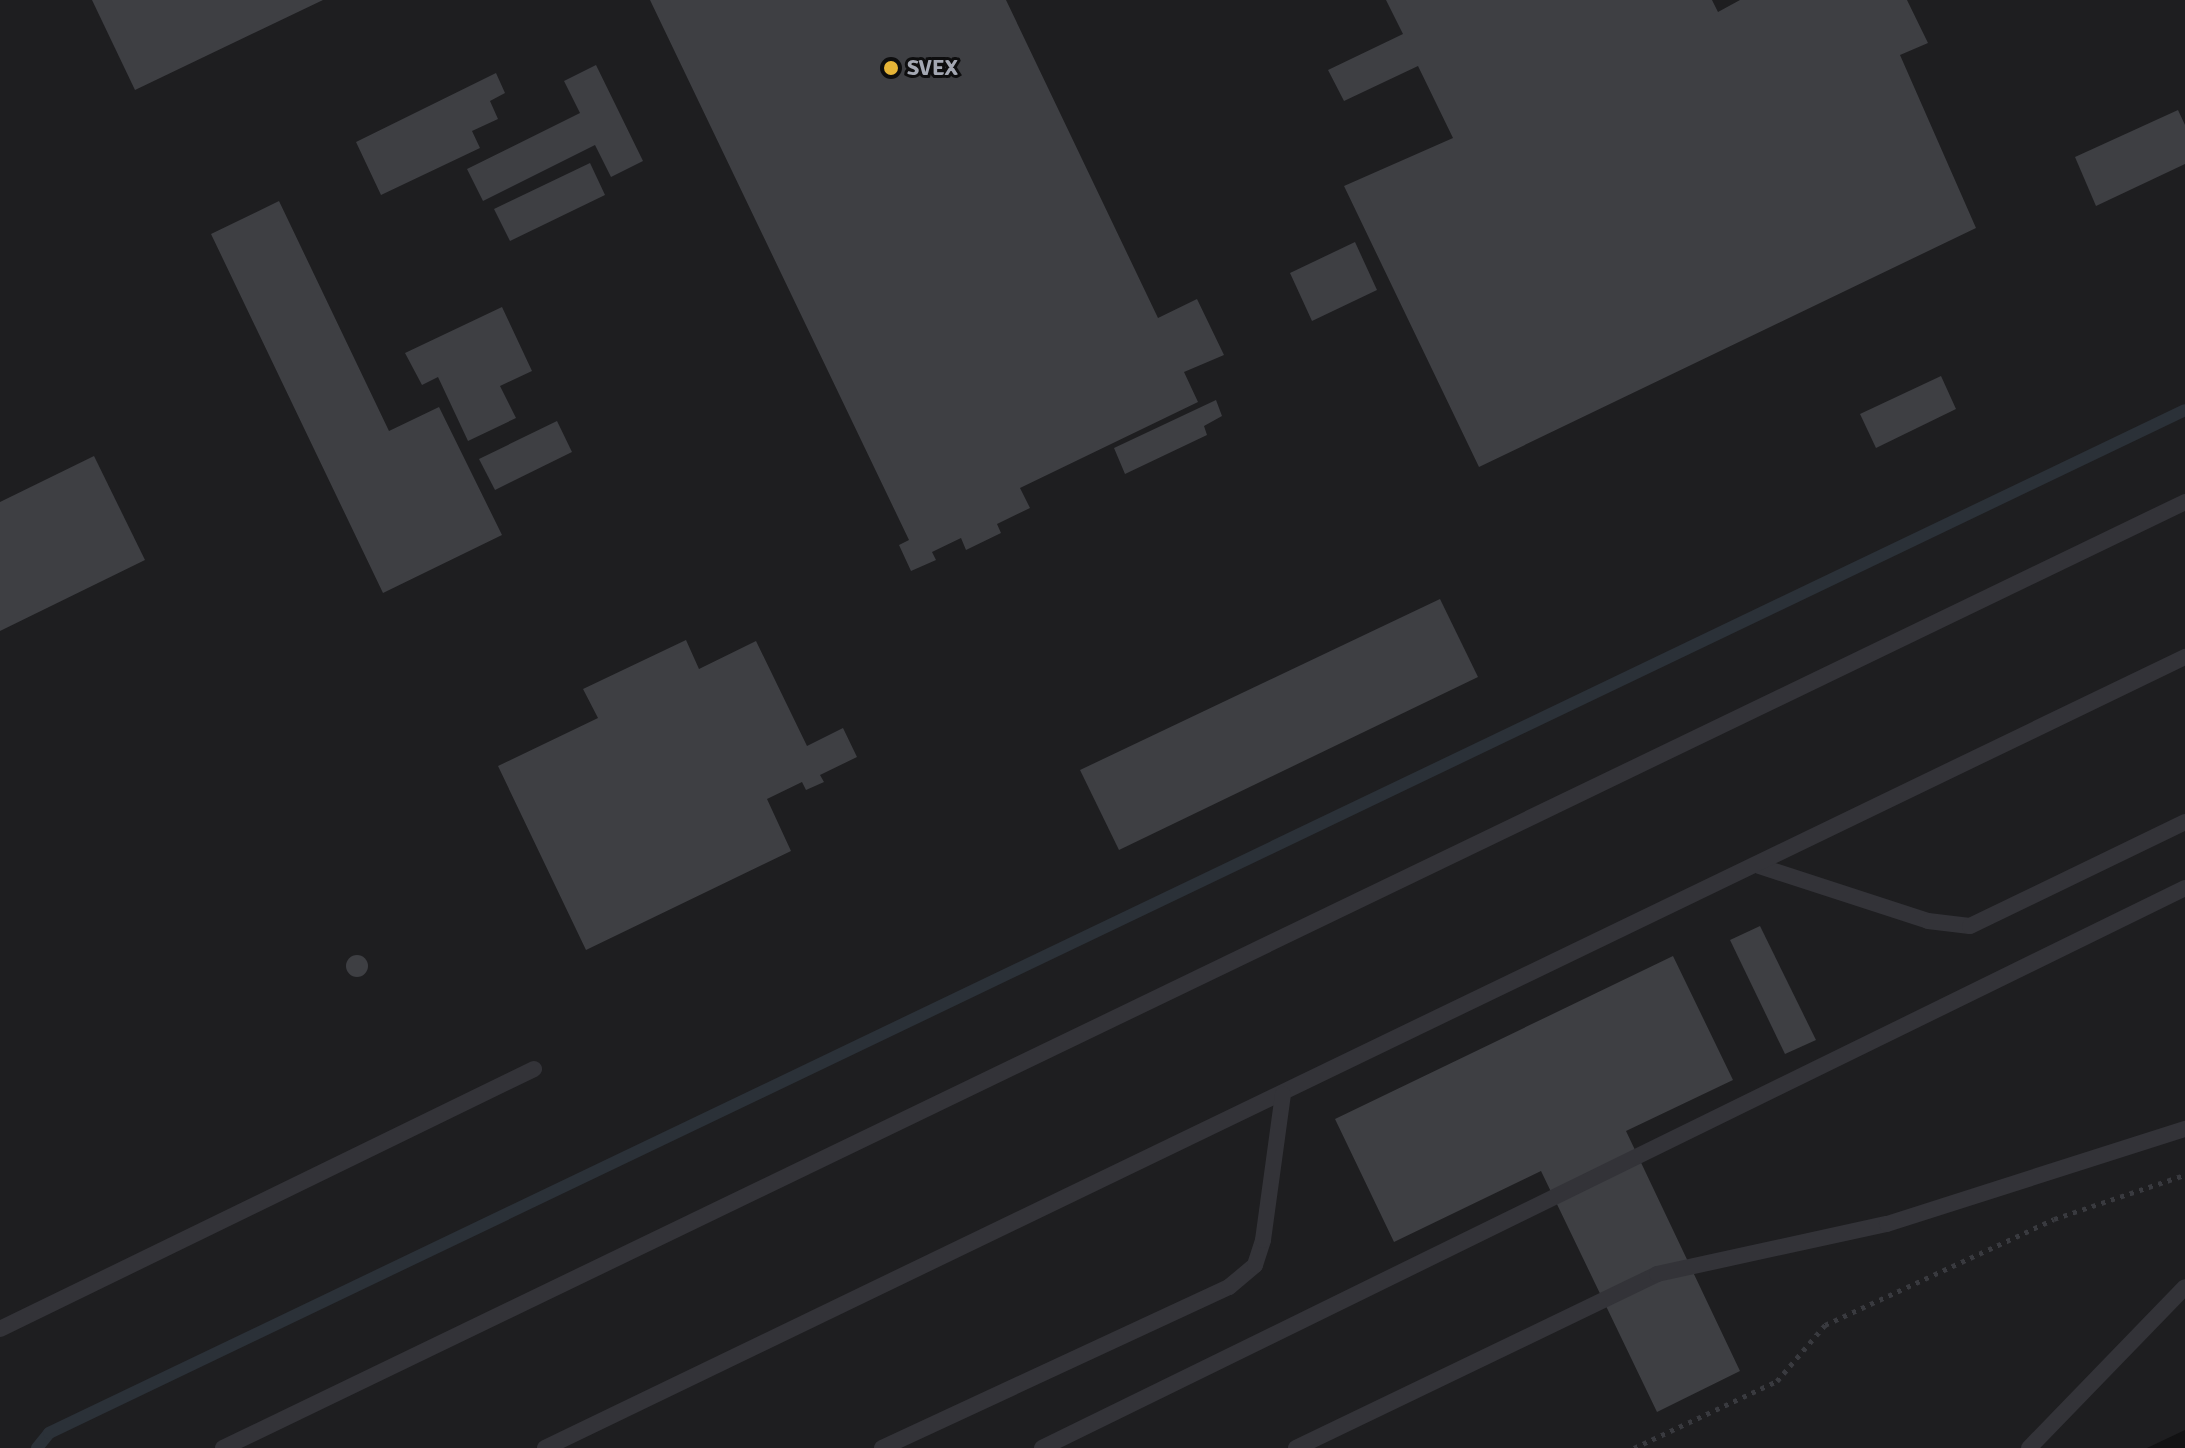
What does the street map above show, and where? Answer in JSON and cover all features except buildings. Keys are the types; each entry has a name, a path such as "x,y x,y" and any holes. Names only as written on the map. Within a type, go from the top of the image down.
{"lane":[{"path":"223,1448 2185,502"},
{"path":"545,1448 1759,866 2185,657"},
{"path":"1759,866 1928,921 1970,926 2185,822"},
{"path":"1042,1448 2185,888"},
{"path":"0,1329 534,1069"},
{"path":"882,1448 1229,1287 1246,1272 1263,1240 1283,1094"},
{"path":"1296,1448 1657,1274 1887,1224 2185,1129"},
{"path":"2029,1448 2185,1287"}],"path":[{"path":"1634,1448 1777,1381 1825,1325 2054,1219 2185,1175"}],"shaded area":[{"path":"0,0 2185,0 2185,1430 2147,1448 0,1448"}],"waterway":[{"path":"37,1448 49,1433 2185,410"}],"place":[{"name":"SVEX","path":"891,68"}]}
